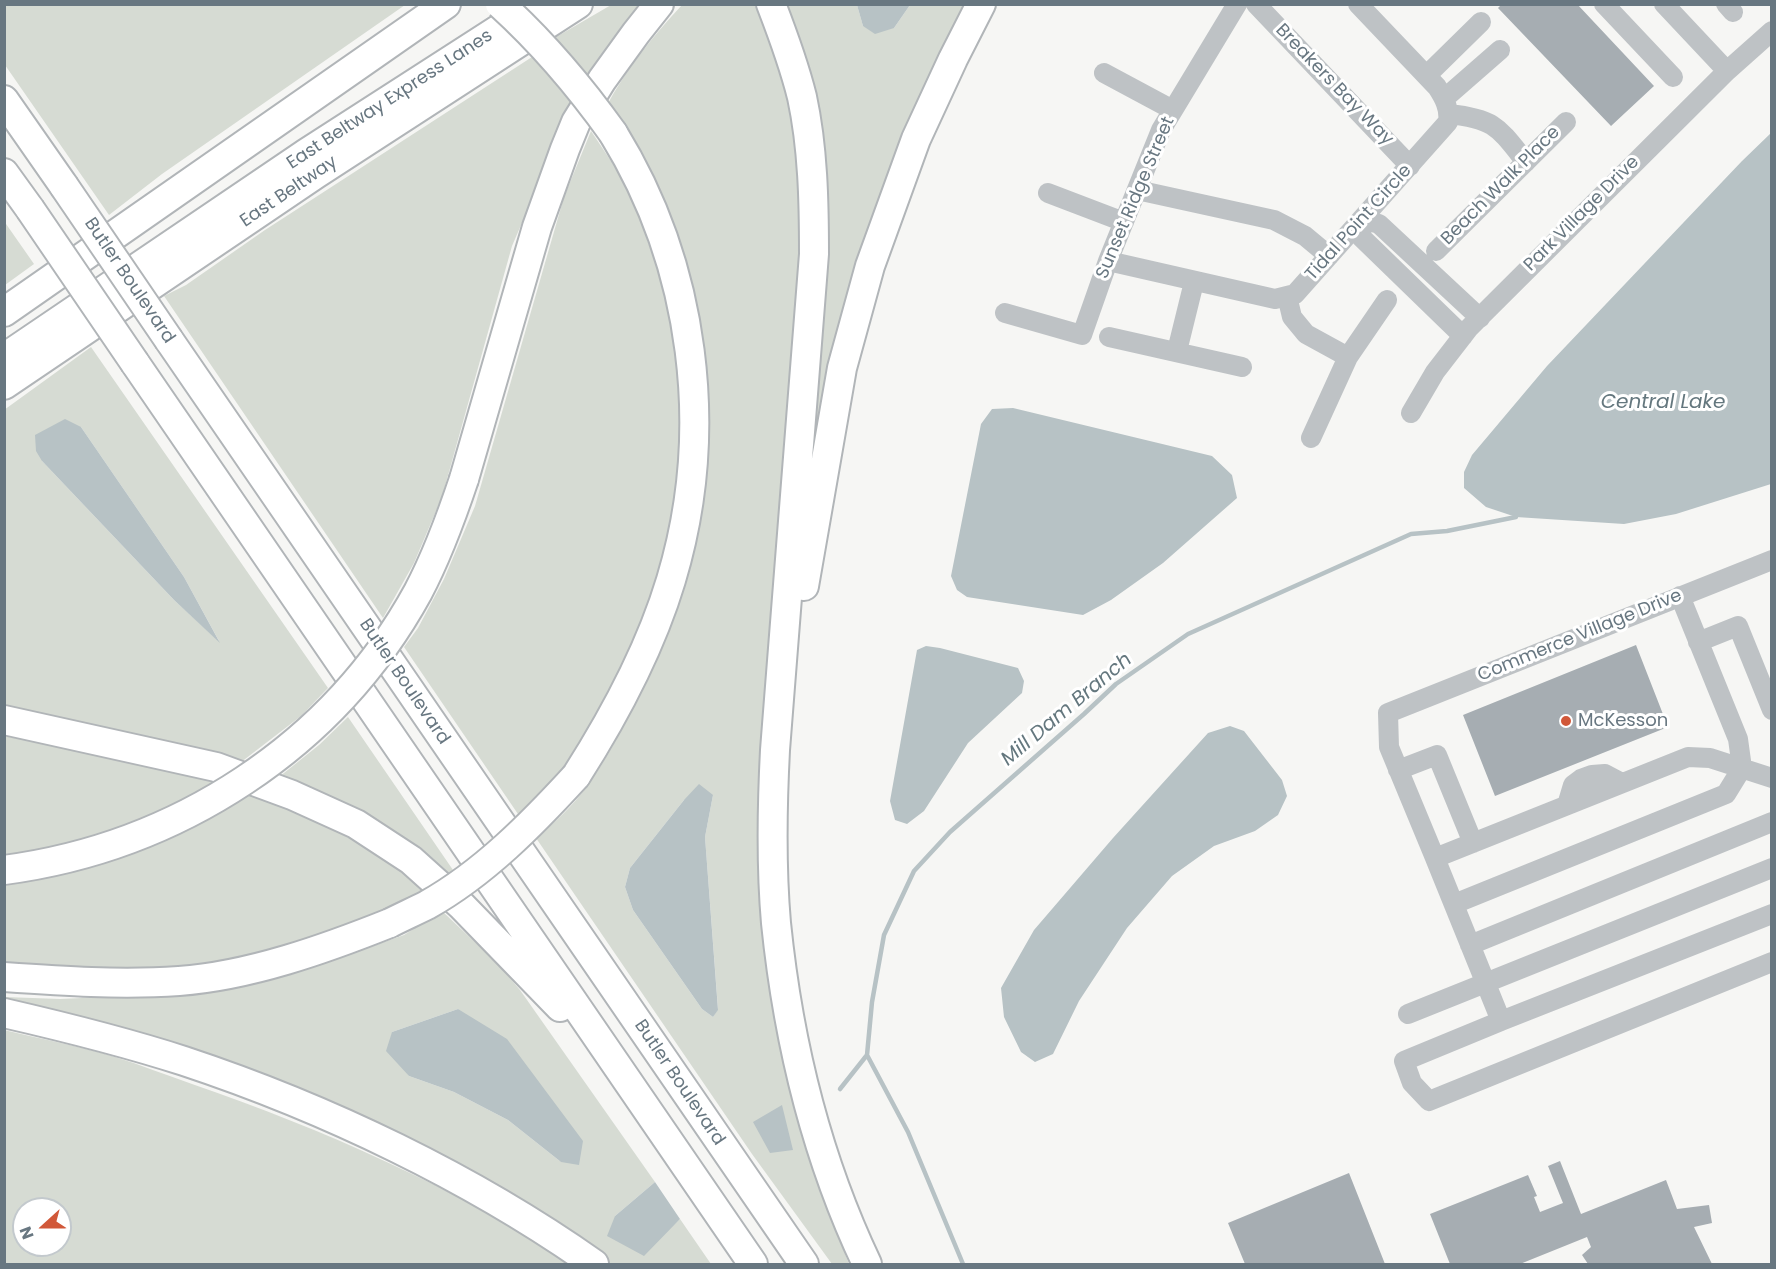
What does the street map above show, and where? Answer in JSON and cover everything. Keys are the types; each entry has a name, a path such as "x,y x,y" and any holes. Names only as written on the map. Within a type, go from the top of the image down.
{"highway":[{"path":"4,312 446,4"},
{"path":"4,977 69,982 181,981 248,969 293,957 353,938 390,923 429,904 486,863 508,844 576,776 607,728 646,648 660,613 679,550 691,477 693,443 693,376 684,310 665,242 638,176 613,133 536,38 500,4"},
{"name":"East Beltway Express Lanes","path":"4,358 304,154 538,4"},
{"name":"East Beltway","path":"4,385 316,174 578,4"},
{"path":"4,870 87,853 149,832 220,796 289,748 374,660 402,619 432,565 464,479 537,226 576,122 602,81 659,4"},
{"path":"771,4 791,56 802,97 809,146 814,211 814,254 772,806 776,921 782,976 805,1087 820,1143 839,1198 867,1264"},
{"path":"775,750 842,368 856,313 877,245 916,140 981,4"},
{"name":"Butler Boulevard","path":"4,100 804,1264"},
{"path":"4,173 753,1264"},
{"path":"4,720 216,767 292,795 356,824 411,860 462,905 624,1075"},
{"path":"4,1013 128,1044 266,1090 350,1126 431,1167 509,1211 594,1264"}],"street":[{"path":"1358,4 1427,75 1447,106 1489,122 1503,133 1526,162"},
{"path":"1604,4 1673,77"},
{"path":"1664,4 1727,70"},
{"name":"Sunset Ridge Street","path":"1005,313 1082,335 1108,261 1161,130 1241,5"},
{"name":"Breakers Bay Way","path":"1241,5 1410,166"},
{"path":"1427,75 1482,22"},
{"name":"Park Village Drive","path":"1411,413 1435,372 1479,318 1727,70 1772,31"},
{"name":"Tidal Point Circle","path":"1287,296 1295,294 1410,166 1448,122 1447,106 1500,50"},
{"path":"1104,73 1173,110"},
{"name":"Beach Walk Place","path":"1436,251 1566,122"},
{"path":"1137,190 1274,220 1305,236 1329,256"},
{"path":"1048,193 1124,222"},
{"path":"1463,336 1361,237 1362,219 1379,224 1479,318"},
{"path":"1108,261 1275,299 1287,296 1292,318 1306,334 1348,357"},
{"path":"1422,295 1438,279"},
{"path":"1177,351 1194,282"},
{"path":"1311,438 1348,357 1387,300"},
{"path":"1109,337 1242,367"},
{"name":"Commerce Village Drive","path":"1398,770 1389,747 1388,713 1772,560"},
{"path":"1454,904 1726,794 1742,768 1738,740 1680,596"},
{"path":"1698,642 1738,626 1772,710"},
{"path":"1473,843 1437,754 1398,770 1502,1020"},
{"path":"1435,858 1688,757 1710,758 1772,778"},
{"path":"1470,945 1772,822"},
{"path":"1408,1014 1772,868"},
{"path":"1771,917 1502,1020 1404,1061 1412,1083 1429,1101 1772,962"}],"shaded area":[{"path":"4,5 405,5 162,174 109,215 5,65"},
{"path":"611,5 643,5 586,80 551,40"},
{"path":"682,5 755,5 776,55 794,130 799,182 801,259 773,685 793,1100 811,1163 849,1264 832,1264 752,1154 536,838 582,793 601,766 624,723 644,678 688,559 702,506 707,465 708,424 701,343 606,107 631,66","holes":["713,795 705,837 718,1009 713,1017 702,1009 633,910 625,887 630,868 684,800"]},
{"path":"782,5 857,5 863,26 894,28 910,5 974,5 813,463 827,229"},
{"path":"532,57 573,104 512,246 442,497 414,563 383,618 164,296 186,285 265,230"},
{"path":"591,131 617,170 639,216 664,288 674,339 683,423 677,486 665,556 647,613 607,699 566,765 520,817 404,647 418,628 444,579 475,506 564,197"},
{"path":"4,221 34,264 5,285 4,285"},
{"path":"91,347 328,688 301,716 236,766 5,714 4,410","holes":["81,427 184,577 219,641 174,600 42,461"]},
{"path":"348,717 453,870 442,878 279,777 319,745"},
{"path":"4,736 186,771 310,811 427,887 392,909 285,948 222,963 133,968 41,968 5,965"},
{"path":"442,911 497,963 520,990 655,1182 615,1216 668,1230 680,1219 711,1264 606,1264 447,1165 5,1004 5,997 60,999 188,993 291,973 404,935","holes":["458,1009 561,1162 508,1120 454,1092 409,1076 392,1032"]},
{"path":"4,1030 115,1057 242,1102 340,1141 435,1185 528,1236 573,1264 5,1264"}],"water":[{"path":"857,4 910,5 894,28 875,34 863,26"},
{"name":"Central Lake","path":"1771,133 1771,484 1676,514 1624,524 1516,517 1486,507 1464,488 1464,472 1472,455 1547,366"},
{"path":"1013,408 1212,456 1232,475 1237,498 1163,563 1111,600 1083,615 967,597 957,590 951,576 981,424 992,409"},
{"path":"65,419 81,427 184,577 220,643 174,600 42,461 36,451 35,435"},
{"path":"926,646 1018,668 1024,681 1022,693 968,743 924,811 907,824 895,820 890,801 917,650"},
{"path":"1230,726 1244,731 1282,780 1287,796 1278,815 1255,831 1214,846 1172,876 1127,928 1079,1001 1053,1054 1035,1062 1021,1052 1004,1017 1001,988 1034,930 1208,733"},
{"path":"699,784 713,795 705,837 718,1010 713,1017 702,1009 633,910 625,887 630,868"},
{"path":"458,1009 507,1039 583,1141 579,1165 561,1162 508,1120 454,1092 409,1076 386,1051 392,1032"},
{"path":"782,1105 793,1150 770,1153 753,1122"},
{"path":"655,1182 680,1219 644,1256 607,1236 615,1216"}],"building":[{"path":"1502,4 1577,4 1654,86 1611,126 1498,8"},
{"name":"McKesson","path":"1636,645 1668,727 1495,796 1463,715"},
{"path":"1560,1161 1581,1214 1666,1180 1677,1209 1709,1205 1712,1223 1694,1227 1712,1264 1588,1264 1582,1255 1591,1247 1587,1237 1520,1264 1450,1264 1430,1214 1528,1175 1537,1196 1534,1197 1540,1212 1563,1203 1548,1166"},
{"path":"1349,1173 1385,1264 1245,1264 1228,1223"}],"waterway":[{"name":"Mill Dam Branch","path":"840,1089 867,1055 872,1002 884,935 914,871 950,832 1116,684 1188,634 1411,534 1447,531 1516,517"},
{"path":"867,1055 908,1132 963,1264"}],"place":[{"name":"McKesson","path":"1566,721"}]}
